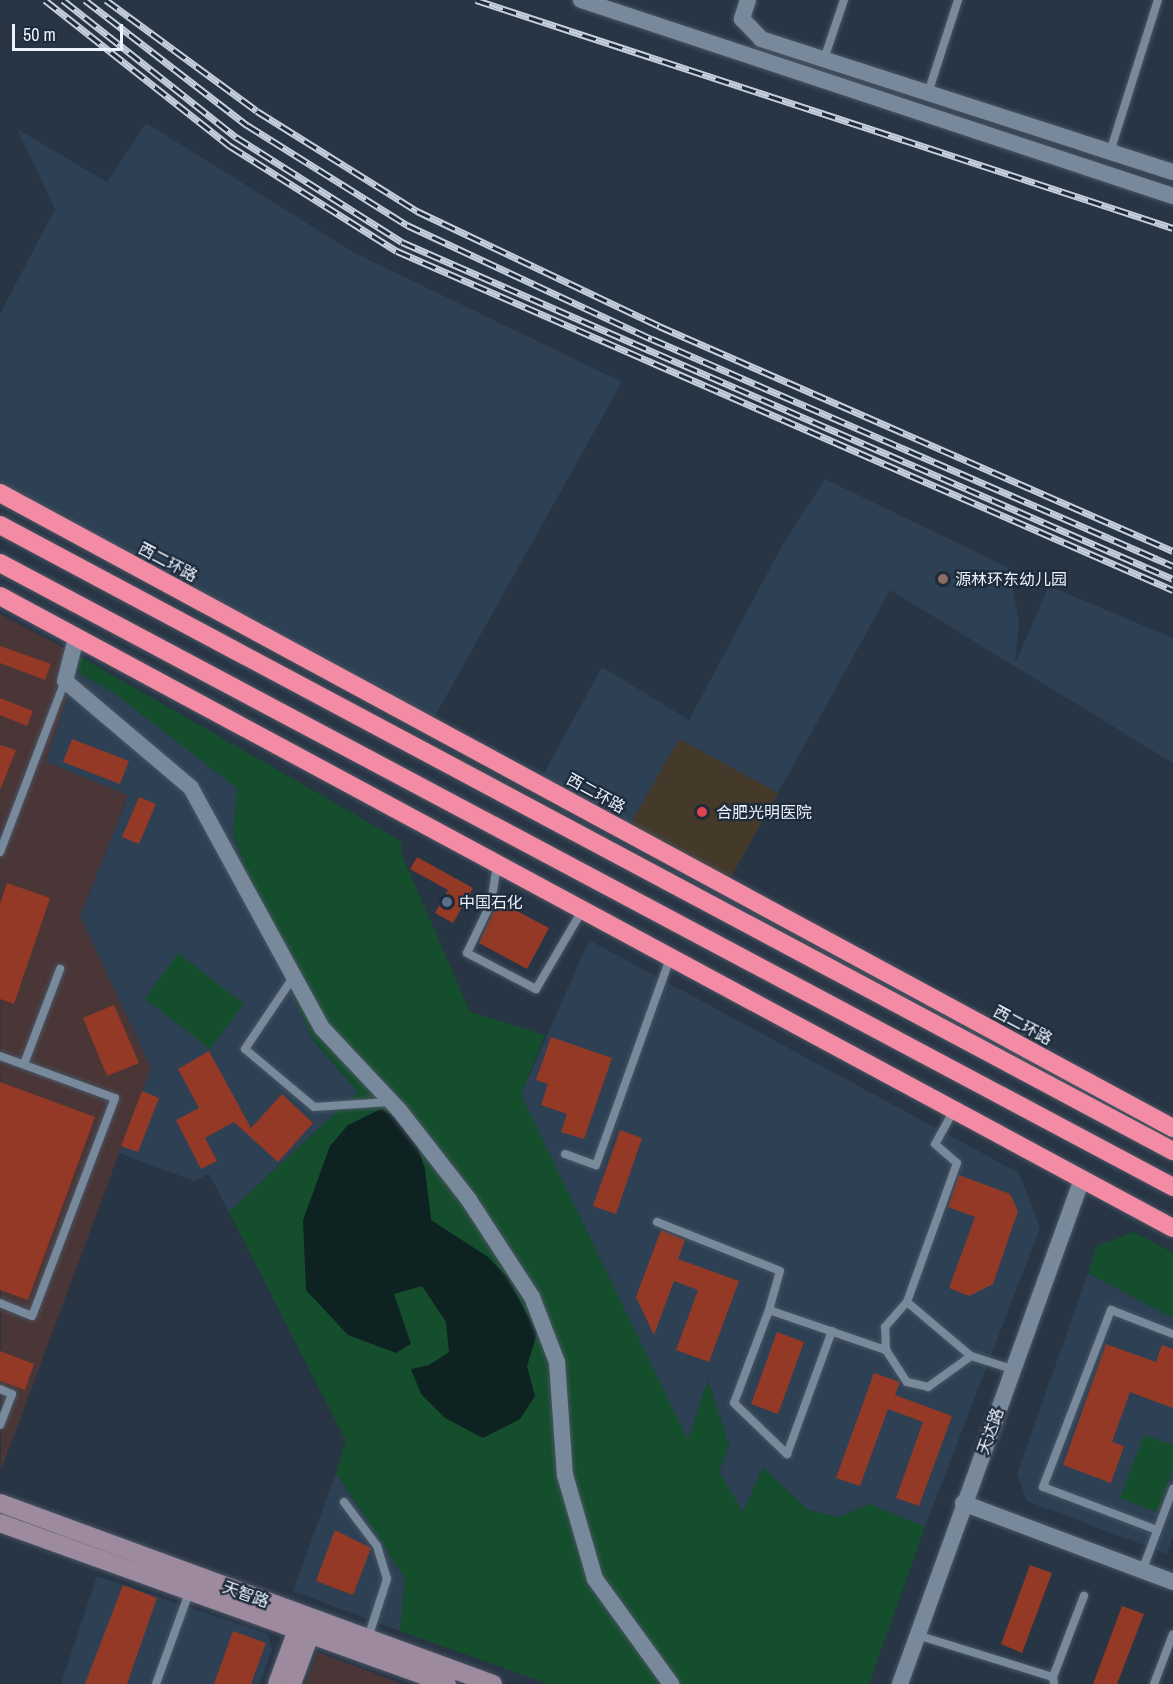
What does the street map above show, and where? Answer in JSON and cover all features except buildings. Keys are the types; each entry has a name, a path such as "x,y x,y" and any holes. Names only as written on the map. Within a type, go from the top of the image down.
{"highway":[{"name":"西二环路","path":"0,493 1173,1128"},
{"path":"0,525 1173,1151"},
{"path":"0,563 1173,1187"},
{"path":"0,596 1173,1228"}],"street":[{"path":"581,0 1173,196"},
{"path":"748,0 742,19 761,39 1173,172"},
{"path":"76,638 65,681 191,788 322,1028 392,1102 470,1200 532,1297 557,1362 566,1475 596,1579 671,1684"},
{"name":"天达路","path":"900,1684 963,1503 1082,1179"},
{"name":"天智路","path":"0,1503 193,1583 306,1624 447,1684"},
{"path":"963,1503 1173,1582"},
{"name":"天智路","path":"0,1523 193,1583"},
{"path":"277,1684 306,1624"},
{"path":"292,1684 306,1624"},
{"name":"天智路","path":"306,1624 368,1638 493,1684"}],"lane":[{"path":"824,59 844,0"},
{"path":"928,93 958,0"},
{"path":"1110,152 1158,0"},
{"path":"0,852 65,681"},
{"path":"497,865 490,903 467,953 536,989 582,910"},
{"path":"565,1154 596,1165 670,958"},
{"path":"24,1064 60,969"},
{"path":"294,976 245,1049 314,1107 392,1102"},
{"path":"0,1056 115,1098 32,1316 0,1303"},
{"path":"954,1110 935,1144 957,1163 907,1302 885,1327 886,1350 907,1382 928,1387 972,1356"},
{"path":"657,1222 780,1271 769,1310 734,1403 787,1454 832,1331"},
{"path":"907,1302 972,1356 1012,1369"},
{"path":"769,1310 886,1350"},
{"path":"1157,1530 1043,1487 1111,1310 1173,1334"},
{"path":"0,1389 12,1394 0,1425"},
{"path":"1142,1571 1173,1489"},
{"path":"344,1502 377,1546 387,1579 368,1638"},
{"path":"156,1684 193,1583"},
{"path":"917,1635 1053,1681 1084,1596"},
{"path":"1154,1684 1173,1634"}],"shaded area":[{"path":"146,123 355,253 622,382 430,725 0,493 0,314 55,209 17,129 107,182"},
{"path":"825,479 1009,568 1019,622 1015,664 1049,586 1173,638 1173,763 890,590 778,793 679,739 626,832 538,784 602,667 689,720 783,544"},
{"path":"0,614 81,657 46,762 128,795 80,916 151,1068 1,1470"},
{"path":"76,672 110,690 238,788 233,835 312,1039 358,1092 229,1212 209,1174 194,1181 119,1153 151,1068 80,916 128,796 45,762"},
{"name":"合肥光明医院","path":"679,739 778,793 726,886 626,832"},
{"path":"589,940 1019,1173 1040,1228 925,1527 870,1504 838,1517 808,1510 763,1467 743,1512 719,1472 729,1445 708,1381 688,1441 521,1095"},
{"path":"381,1109 410,1125 425,1169 431,1220 488,1257 507,1277 537,1333 527,1366 535,1396 520,1419 483,1438 445,1418 421,1394 411,1369 429,1365 449,1352 446,1322 422,1286 394,1294 411,1344 396,1353 348,1335 306,1290 303,1220 330,1146 348,1125"},
{"path":"1088,1273 1173,1318 1173,1536 1167,1554 1027,1501 1017,1474"},
{"path":"336,1473 405,1578 400,1631 293,1591"},
{"path":"97,1576 268,1634 272,1650 260,1684 61,1684"},
{"path":"317,1652 403,1684 305,1684"}],"green space":[{"path":"81,657 401,841 401,853 470,1012 545,1035 521,1095 688,1440 708,1380 729,1445 719,1472 743,1512 763,1467 808,1510 838,1517 870,1504 925,1527 869,1684 549,1684 400,1631 405,1578 336,1473 346,1441 229,1212 358,1092 312,1039 288,985 233,835 237,788 110,690 76,672"},
{"path":"178,953 244,1004 210,1049 145,999"},
{"path":"1134,1232 1173,1253 1173,1318 1088,1273 1097,1246"},
{"path":"1144,1435 1173,1445 1173,1468 1157,1512 1120,1498"}],"railway":[{"path":"45,0 230,146 397,251 1173,590"},
{"path":"63,0 236,137 402,242 1173,579"},
{"path":"85,0 247,125 407,225 652,339 1173,566"},
{"path":"106,0 257,111 417,211 659,326 1173,551"},
{"path":"476,0 1173,228"}],"place":[{"name":"源林环东幼儿园","path":"943,579"},
{"name":"合肥光明医院","path":"702,812"},
{"name":"中国石化","path":"447,902"}]}
